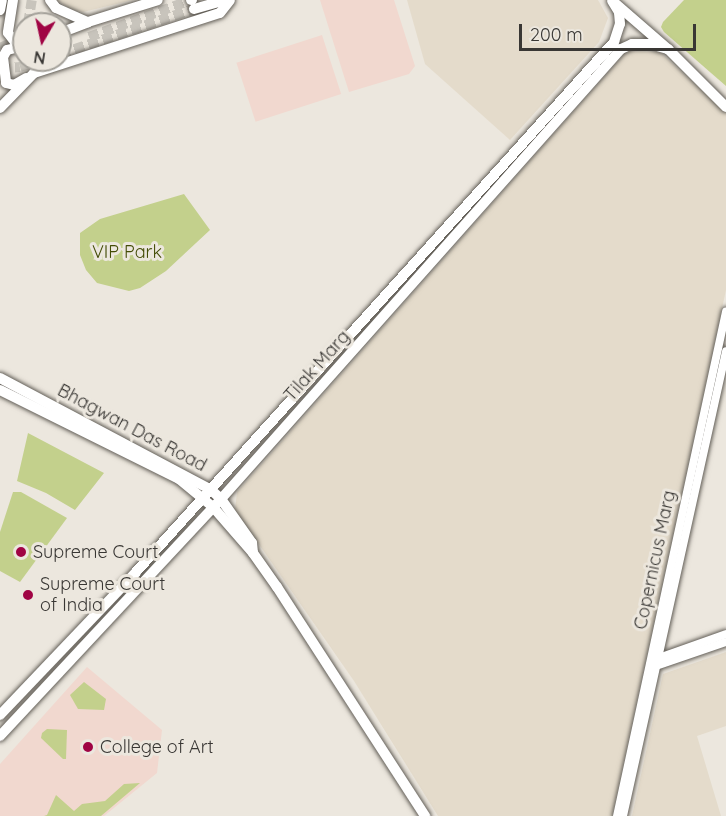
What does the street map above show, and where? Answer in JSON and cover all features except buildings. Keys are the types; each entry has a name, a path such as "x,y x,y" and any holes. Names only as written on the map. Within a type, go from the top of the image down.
{"main road":[{"path":"0,10 10,0"},
{"path":"0,32 10,0"},
{"path":"10,0 8,33 12,38"},
{"path":"50,0 56,8 88,22"},
{"path":"72,28 158,0"},
{"path":"192,3 210,4 228,0"},
{"path":"12,49 3,53 5,81 14,85 34,73 220,13 228,0"},
{"path":"611,0 668,49 726,107"},
{"name":"Tilak Marg","path":"0,715 207,493 614,42 620,24 618,12 611,0"},
{"name":"Tilak Marg","path":"0,736 217,503 621,49 632,44 650,44 668,49"},
{"path":"0,108 34,73"},
{"name":"Bhagwan Das Road","path":"2,385 207,493 217,503 252,543 253,553 425,816"},
{"path":"31,682 41,691"}],"street":[{"name":"Copernicus Marg","path":"623,816 726,312"},
{"name":"Copernicus Marg","path":"666,607 726,351"},
{"path":"654,663 726,634"},
{"path":"654,663 726,642"},
{"name":"Copernicus Marg","path":"617,816 654,663"}],"shaded area":[{"path":"57,0 133,0 83,12 72,10"},
{"path":"320,0 394,0 415,66 409,74 349,92"},
{"path":"407,0 598,0 608,18 599,42 510,140 425,64"},
{"path":"322,35 341,94 256,122 236,63"},
{"path":"627,51 660,52 726,113 726,290 612,816 438,816 354,681 235,510 237,492"},
{"path":"726,652 726,726 697,736 721,816 632,816 663,674"},
{"name":"College of Art","path":"87,667 162,730 157,773 104,816 0,816 0,764"}],"green space":[{"path":"684,0 726,0 726,86 661,27"},
{"name":"VIP Park","path":"184,194 210,230 166,271 140,288 129,291 97,283 86,270 80,255 80,233 100,219"},
{"path":"28,433 104,473 75,510 46,493 17,481"},
{"path":"13,492 21,492 67,518 20,582 0,571 0,532"},
{"path":"84,682 106,699 104,710 78,709 70,695"},
{"path":"47,729 67,730 66,759 63,759 41,738 42,733"},
{"path":"140,783 101,816 44,816 47,815 56,795 74,811 82,804 105,801 124,784"}],"tunnel":[{"path":"30,12 32,0"},
{"path":"89,37 191,0"},
{"path":"72,50 194,9"},
{"path":"0,48 12,43"},
{"path":"0,69 12,68"}],"place":[{"name":"Supreme Court","path":"21,552"},
{"name":"Supreme Court of India","path":"28,595"},
{"name":"College of Art","path":"88,747"}]}
